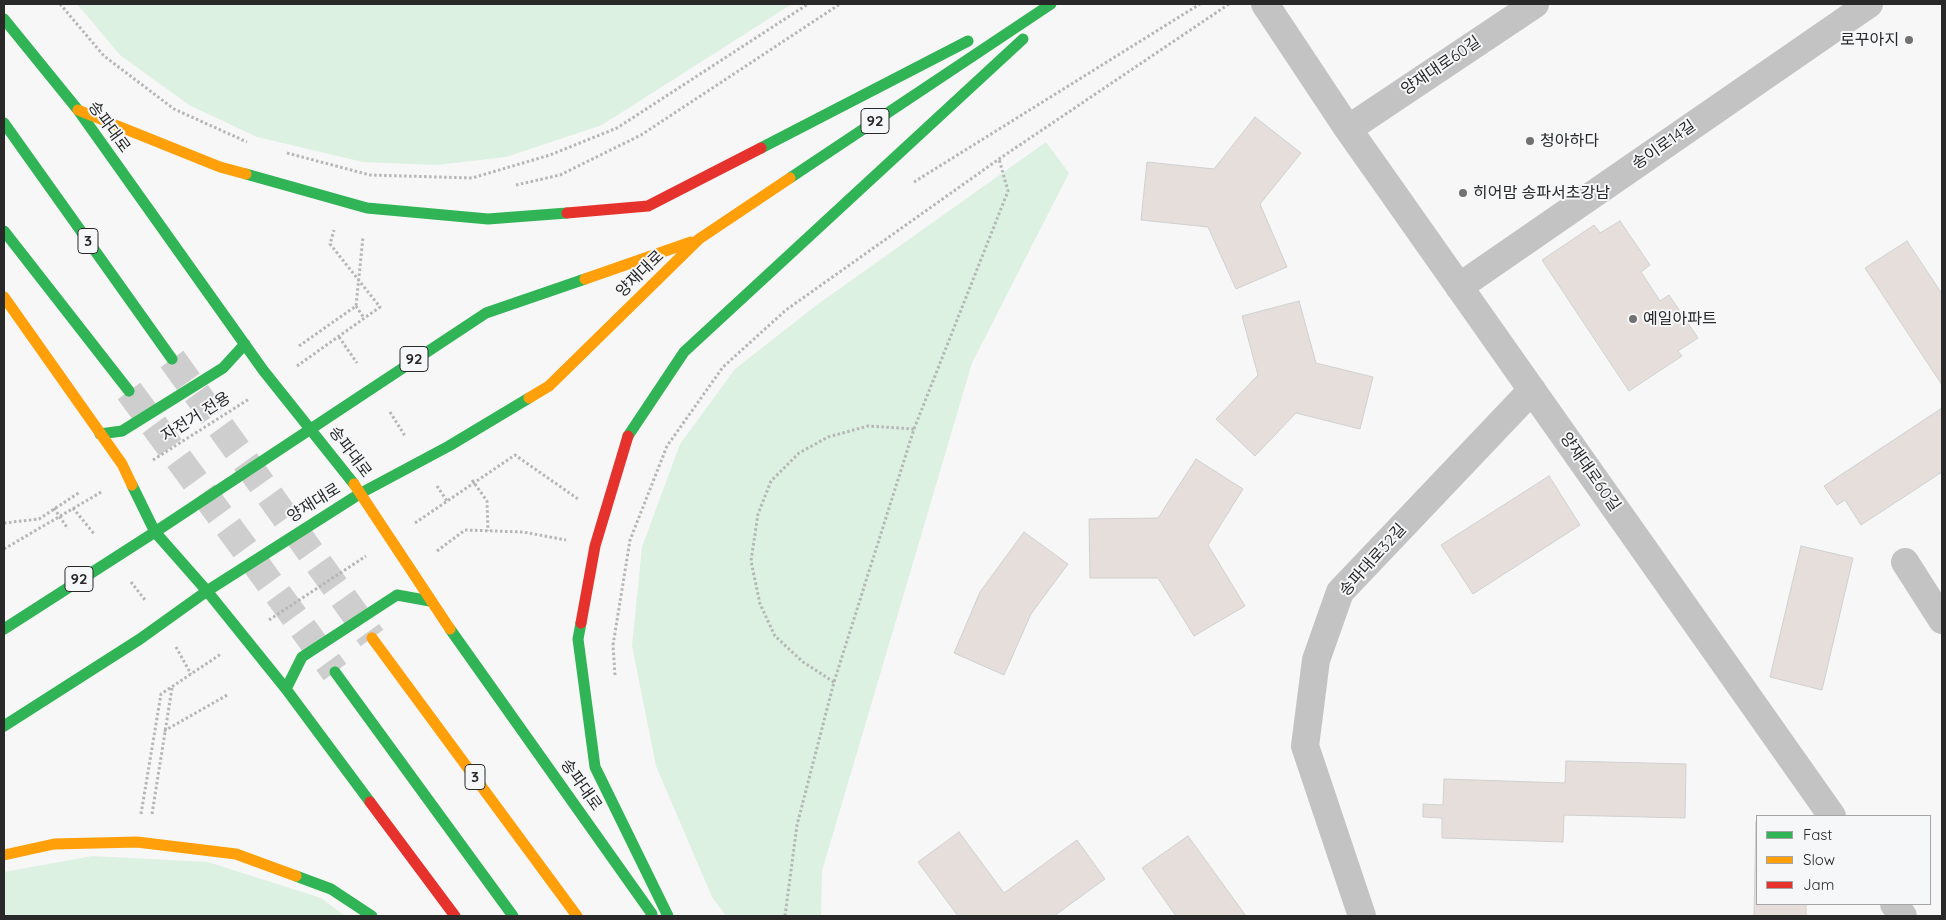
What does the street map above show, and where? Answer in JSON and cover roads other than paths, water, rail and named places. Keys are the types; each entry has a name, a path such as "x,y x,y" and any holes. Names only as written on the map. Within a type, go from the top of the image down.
{"main road":[{"path":"997,26 1041,4"},
{"name":"양재대로","path":"4,726 116,654 207,591 361,493 421,461 549,386 699,239 1051,4"},
{"path":"668,916 595,767 578,639 595,546 628,435 684,352 1060,4"},
{"name":"송파대로","path":"4,19 78,110 245,344 361,493 430,601 654,916"},
{"path":"78,110 220,168 367,208 488,219 648,206 980,35"},
{"name":"3","path":"4,123 172,359"},
{"path":"4,231 129,391"},
{"name":"양재대로","path":"4,628 155,532 486,313 699,239"},
{"path":"4,297 122,464 155,532 207,591 286,689 455,916"},
{"path":"100,434 122,431 223,368 245,344"},
{"path":"286,689 302,657 397,595 430,601"},
{"name":"3","path":"372,638 577,916"},
{"path":"336,672 513,916"},
{"path":"4,855 54,844 142,842 236,854 331,889 372,916"}],"street":[{"name":"양재대로60길","path":"1265,4 1348,129 1831,815"},
{"name":"양재대로60길","path":"1348,129 1535,4"},
{"name":"송이로14길","path":"1459,287 1869,4"},
{"name":"송파대로32길","path":"1362,916 1305,746 1316,660 1340,592 1532,390"},
{"path":"1905,562 1942,620"},
{"path":"1895,905 1903,916"}],"tunnel":[{"path":"172,359 372,638"},
{"path":"129,391 335,672"}],"place":[{"name":"로꾸아지","path":"1909,40"},
{"name":"청아하다","path":"1530,141"},
{"name":"히어맘 송파서초강남","path":"1463,193"},
{"name":"예일아파트","path":"1633,319"}]}
